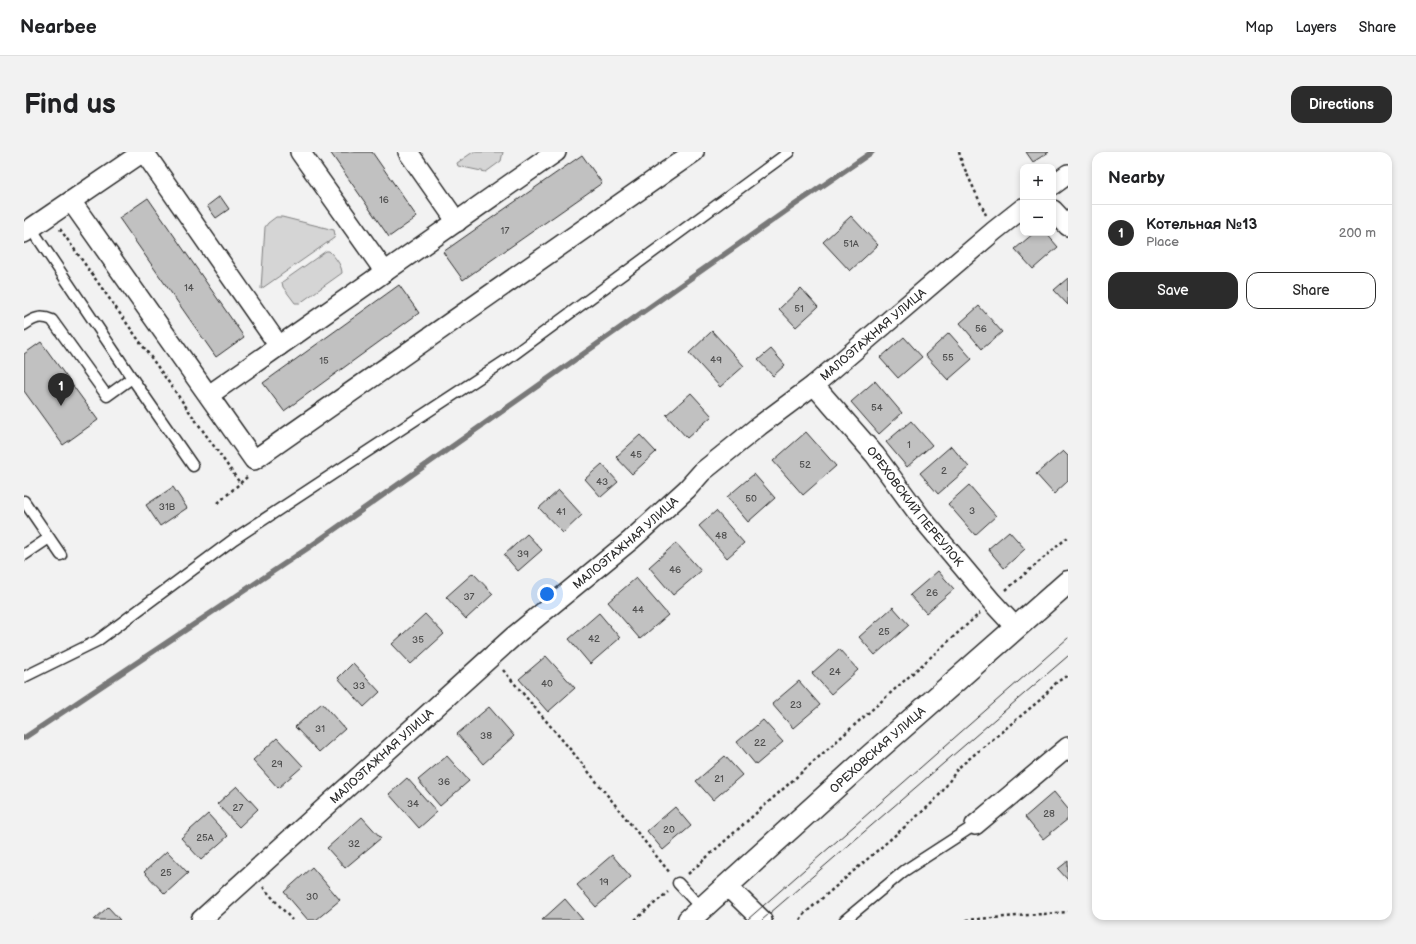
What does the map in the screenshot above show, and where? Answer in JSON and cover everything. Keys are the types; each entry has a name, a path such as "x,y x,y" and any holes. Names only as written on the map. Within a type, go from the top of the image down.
{"main road":[{"name":"ОРЕХОВСКАЯ УЛИЦА","path":"695,914 869,757 1068,582"}],"street":[{"path":"28,231 143,152 279,346"},
{"path":"300,152 385,272"},
{"path":"408,152 457,222"},
{"path":"209,395 556,152"},
{"path":"71,201 254,460 694,152"},
{"path":"1056,183 1068,174"},
{"name":"МАЛОЭТАЖНАЯ УЛИЦА","path":"201,920 251,873 514,636 631,540 687,489 702,472 759,426 814,385 1020,210"},
{"path":"1056,213 1068,226"},
{"name":"ОРЕХОВСКИЙ ПЕРЕУЛОК","path":"814,385 875,455 920,516 992,602 1016,628"},
{"path":"975,825 1068,747"},
{"path":"727,886 762,920"}],"lane":[{"path":"24,677 97,641 234,539 505,361 789,152"},
{"path":"28,231 193,466"},
{"path":"24,324 37,317 52,320 107,396 132,378"},
{"path":"24,501 61,556"},
{"path":"24,555 49,538"},
{"path":"845,920 904,872 975,825"},
{"path":"678,883 695,914"}],"path":[{"path":"959,152 962,163 994,231"},
{"path":"50,215 240,482"},
{"path":"218,503 249,475 254,460"},
{"path":"635,920 992,602 1068,537"},
{"path":"491,657 575,755 678,883"},
{"path":"800,920 804,914 930,805 942,792 958,768 1040,700 1057,682 1068,675"},
{"path":"251,873 292,920"},
{"path":"966,920 1068,912"}],"shaded area":[{"path":"473,152 503,152 501,161 486,172 458,166 457,163"},
{"path":"276,217 282,217 334,230 335,235 334,238 261,289 265,227"},
{"path":"326,251 329,251 337,261 341,267 342,273 300,303 295,303 283,287 282,282"}],"building":[{"path":"330,152 372,152 417,217 389,237"},
{"path":"1026,152 1049,152 1033,162"},
{"path":"582,155 602,183 463,280 443,252"},
{"path":"220,196 229,209 216,218 207,206"},
{"path":"148,198 244,337 216,357 119,218"},
{"path":"851,216 878,245 850,271 823,242"},
{"path":"1030,236 1049,236 1058,247 1033,269 1015,249"},
{"path":"1068,278 1068,305 1054,290"},
{"path":"399,285 419,313 284,411 263,383"},
{"path":"801,288 818,307 796,327 779,309"},
{"path":"979,306 1002,332 982,349 960,323"},
{"path":"712,331 744,366 720,387 689,353"},
{"path":"949,333 972,359 948,380 925,355"},
{"path":"904,337 922,357 898,378 880,358"},
{"path":"41,342 98,420 63,445 24,391 24,354"},
{"path":"771,349 785,365 773,376 758,360"},
{"path":"875,381 902,413 879,434 851,402"},
{"path":"691,393 712,416 687,438 666,415"},
{"path":"911,421 932,445 907,467 886,442"},
{"path":"806,432 836,466 803,495 773,461"},
{"path":"640,435 656,452 632,474 616,457"},
{"path":"951,446 969,467 938,494 920,473"},
{"path":"1063,451 1068,456 1068,481 1054,494 1036,474"},
{"path":"602,464 618,482 601,497 585,479"},
{"path":"754,474 775,498 748,522 727,497"},
{"path":"969,485 996,516 975,535 948,504"},
{"path":"173,487 187,508 160,526 146,505"},
{"path":"559,490 582,515 563,533 539,508"},
{"path":"716,511 744,543 727,558 699,526"},
{"path":"1009,531 1025,549 1004,568 988,549"},
{"path":"527,534 542,550 518,571 504,555"},
{"path":"676,543 701,571 673,595 649,567"},
{"path":"938,571 954,589 926,613 910,595"},
{"path":"473,573 493,594 466,619 446,597"},
{"path":"636,578 668,615 640,639 608,602"},
{"path":"893,607 909,625 875,655 859,637"},
{"path":"599,613 620,638 590,664 569,639"},
{"path":"425,614 444,634 411,664 392,644"},
{"path":"839,649 858,670 831,694 812,673"},
{"path":"546,656 575,688 548,712 519,679"},
{"path":"353,663 380,692 364,707 338,678"},
{"path":"799,681 820,705 793,728 772,704"},
{"path":"322,703 345,729 319,752 295,727"},
{"path":"489,707 514,736 483,764 457,734"},
{"path":"763,720 783,742 756,765 737,742"},
{"path":"277,738 303,766 278,788 253,760"},
{"path":"447,756 469,781 440,806 418,780"},
{"path":"725,756 742,775 713,800 696,781"},
{"path":"407,778 437,812 419,828 389,794"},
{"path":"237,786 258,809 239,827 217,804"},
{"path":"1054,792 1068,809 1068,819 1043,839 1025,817"},
{"path":"675,807 691,826 663,850 647,831"},
{"path":"208,814 228,836 201,860 181,838"},
{"path":"362,817 381,838 345,868 327,848"},
{"path":"167,851 188,873 165,894 144,872"},
{"path":"612,855 631,877 596,907 577,885"},
{"path":"1068,861 1068,880 1058,869"},
{"path":"312,867 340,900 316,920 308,920 284,892"},
{"path":"565,899 583,920 542,920"},
{"path":"108,907 120,920 94,920"}],"waterway":[{"path":"24,738 308,548 793,206 872,152"}],"tram line":[{"path":"747,920 1068,638"},
{"path":"762,920 1068,656"}],"place":[{"name":"Котельная №13","path":"61,406"}]}
